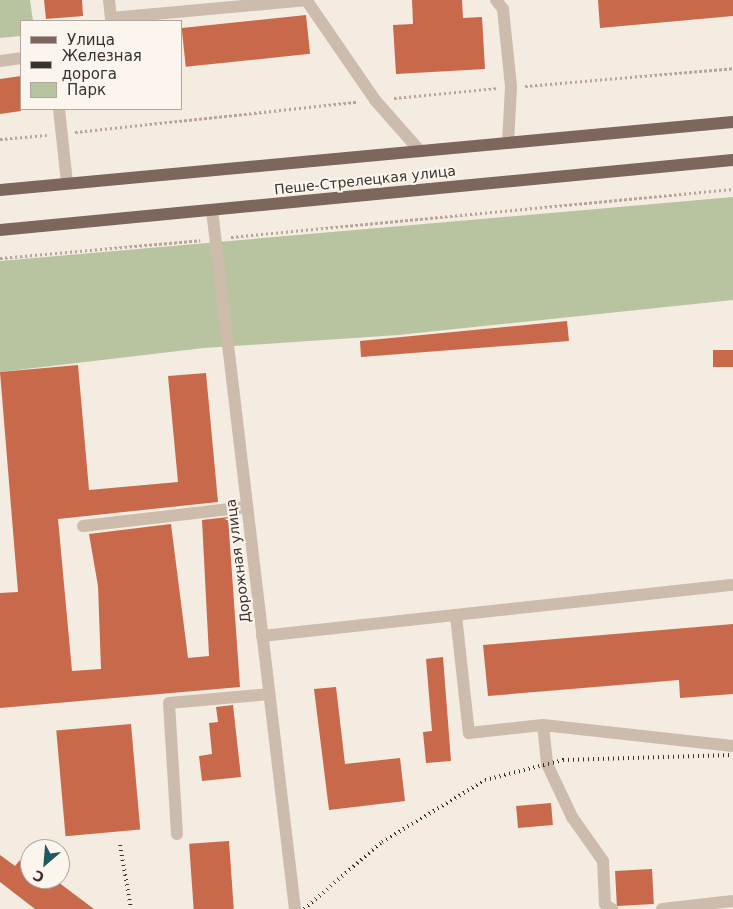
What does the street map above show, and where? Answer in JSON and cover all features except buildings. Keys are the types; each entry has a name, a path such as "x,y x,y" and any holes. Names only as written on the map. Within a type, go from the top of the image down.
{"main road":[{"name":"Пеше-Стрелецкая улица","path":"0,190 733,122"},
{"name":"Пеше-Стрелецкая улица","path":"0,230 733,160"}],"street":[{"path":"109,0 111,18 307,1 376,100 420,151"},
{"path":"496,0 503,9 511,87 508,143"},
{"path":"0,61 20,58"},
{"path":"59,110 67,183"},
{"name":"Дорожная улица","path":"212,210 294,909"},
{"path":"83,526 247,507"},
{"path":"262,636 733,585"},
{"path":"456,616 469,733 543,726 733,746"},
{"path":"177,834 169,703 269,694"},
{"path":"543,726 547,764 572,817 603,861 605,904 612,909"},
{"path":"662,909 733,901"}],"path":[{"path":"0,258 733,189"}],"green space":[{"path":"0,0 30,0 33,20 20,20 20,36 0,38"},
{"path":"733,197 733,300 398,335 204,348 0,372 0,261"}],"railway":[{"path":"304,909 382,842 485,780 563,760 733,755"},
{"path":"120,845 131,909"}]}
